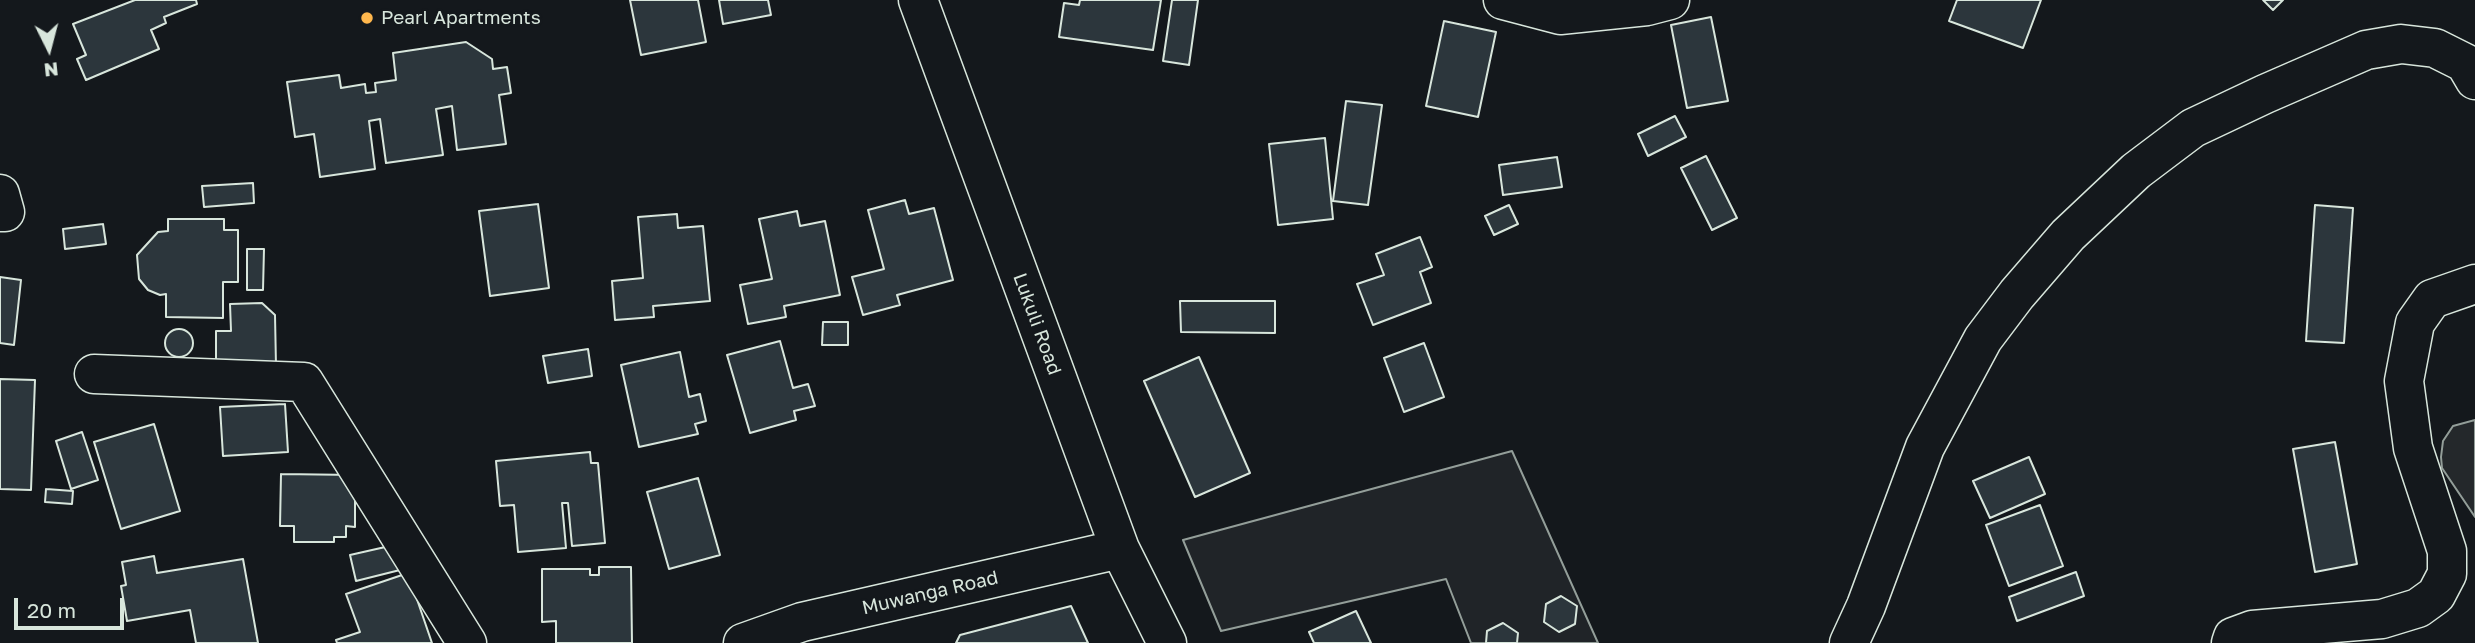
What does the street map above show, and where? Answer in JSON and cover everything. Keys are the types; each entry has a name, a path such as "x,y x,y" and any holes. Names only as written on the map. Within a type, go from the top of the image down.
{"street":[{"name":"Lukuli Road","path":"918,0 1120,549 1167,643"},
{"path":"1503,0 1560,15 1647,6 1670,0"},
{"path":"1849,643 1866,606 1925,447 1983,339 2017,294 2068,235 2136,171 2193,128 2367,50 2401,44 2435,48 2465,63 2475,80"},
{"path":"0,194 5,212 0,212"},
{"path":"2231,643 2233,637 2252,630 2382,619 2418,608 2436,595 2447,574 2447,551 2413,448 2404,381 2415,323 2432,299 2475,284"},
{"path":"94,374 304,382 467,643"},
{"name":"Muwanga Road","path":"743,643 802,622 1120,549"}],"shaded area":[{"path":"2475,420 2475,517 2442,468 2441,457 2443,441 2453,426"},
{"path":"1512,451 1598,643 1471,643 1446,579 1221,631 1183,540"}],"building":[{"path":"135,0 196,0 197,4 164,17 166,23 151,30 159,49 86,80 77,59 86,55 73,24"},
{"path":"630,0 698,0 706,42 641,55"},
{"path":"719,0 768,0 771,15 723,24"},
{"path":"1080,0 1161,0 1153,50 1059,37 1064,3 1079,5"},
{"path":"1172,0 1198,0 1189,65 1163,61"},
{"path":"1957,0 2041,0 2023,48 1949,21"},
{"path":"2263,0 2283,0 2273,10"},
{"path":"1711,17 1728,101 1687,108 1671,25"},
{"path":"1444,21 1496,32 1478,117 1426,106"},
{"path":"466,42 492,59 493,69 507,67 511,93 499,95 506,144 457,150 452,106 436,109 443,155 386,163 380,119 369,121 375,169 320,177 314,134 295,137 287,82 339,75 341,88 365,84 366,93 376,92 375,83 396,80 393,53"},
{"path":"1346,101 1382,105 1368,205 1333,201"},
{"path":"1675,116 1686,137 1648,156 1638,134"},
{"path":"1325,138 1333,219 1278,225 1269,144"},
{"path":"1706,156 1737,218 1712,230 1681,168"},
{"path":"1557,157 1562,187 1503,195 1499,165"},
{"path":"253,183 254,203 204,207 202,186"},
{"path":"905,200 909,214 934,208 953,280 897,295 900,305 863,315 852,277 884,269 868,210"},
{"path":"538,204 549,288 490,296 479,211"},
{"path":"1509,205 1518,224 1494,235 1485,216"},
{"path":"2315,205 2353,208 2344,343 2306,341"},
{"path":"797,211 800,226 825,221 840,295 784,306 786,317 748,324 740,285 772,279 759,219"},
{"path":"677,214 678,228 703,226 710,301 653,306 654,317 615,320 612,281 643,278 638,217"},
{"path":"168,219 224,219 224,230 238,230 238,282 223,282 223,318 166,317 166,294 160,295 148,290 139,279 137,255 158,232 168,231"},
{"path":"103,224 106,244 65,249 63,229"},
{"path":"1420,237 1432,267 1420,272 1431,303 1373,325 1357,284 1384,275 1376,254"},
{"path":"247,249 264,249 263,290 247,290"},
{"path":"0,277 21,280 14,345 0,343"},
{"path":"1180,301 1275,301 1275,333 1181,332"},
{"path":"262,303 275,315 276,366 216,367 216,331 231,331 230,304"},
{"path":"823,322 848,322 848,345 822,345"},
{"path":"179,329 189,333 193,343 189,353 179,357 169,353 165,343 169,333"},
{"path":"780,341 793,388 808,384 815,406 794,411 796,420 750,433 727,355"},
{"path":"1424,343 1444,397 1404,412 1384,358"},
{"path":"588,349 592,376 548,383 543,356"},
{"path":"680,352 689,397 700,394 706,421 695,424 698,434 639,447 621,365"},
{"path":"1199,357 1250,473 1195,497 1144,381"},
{"path":"0,379 35,380 31,490 0,489"},
{"path":"285,404 288,452 223,456 220,407"},
{"path":"154,424 180,511 121,529 94,442"},
{"path":"82,432 98,480 71,489 56,441"},
{"path":"2335,442 2357,564 2315,572 2293,449"},
{"path":"590,452 591,463 598,463 605,543 572,546 568,503 562,503 566,548 518,552 514,505 500,506 496,461"},
{"path":"2029,457 2045,494 1990,518 1973,481"},
{"path":"281,474 355,475 355,527 346,526 346,537 334,537 334,542 294,542 294,526 280,526"},
{"path":"698,478 720,555 669,569 647,492"},
{"path":"46,489 73,491 72,504 45,502"},
{"path":"2040,505 2063,566 2009,586 1986,525"},
{"path":"394,545 400,570 356,581 350,555"},
{"path":"154,556 157,573 243,559 258,643 196,643 190,610 127,621 121,586 126,585 122,562"},
{"path":"599,567 631,567 632,643 556,643 556,621 542,622 542,569 590,569 590,575 599,575"},
{"path":"2076,572 2084,596 2017,621 2009,597"},
{"path":"408,573 432,643 337,643 336,640 360,632 346,594"},
{"path":"1561,596 1577,606 1575,624 1559,632 1544,622 1546,604"},
{"path":"1071,606 1088,643 956,643 960,635"},
{"path":"1356,611 1371,643 1314,643 1309,632"},
{"path":"1503,623 1518,633 1517,643 1486,643 1487,631"}],"place":[{"name":"Pearl Apartments","path":"367,18"}]}
